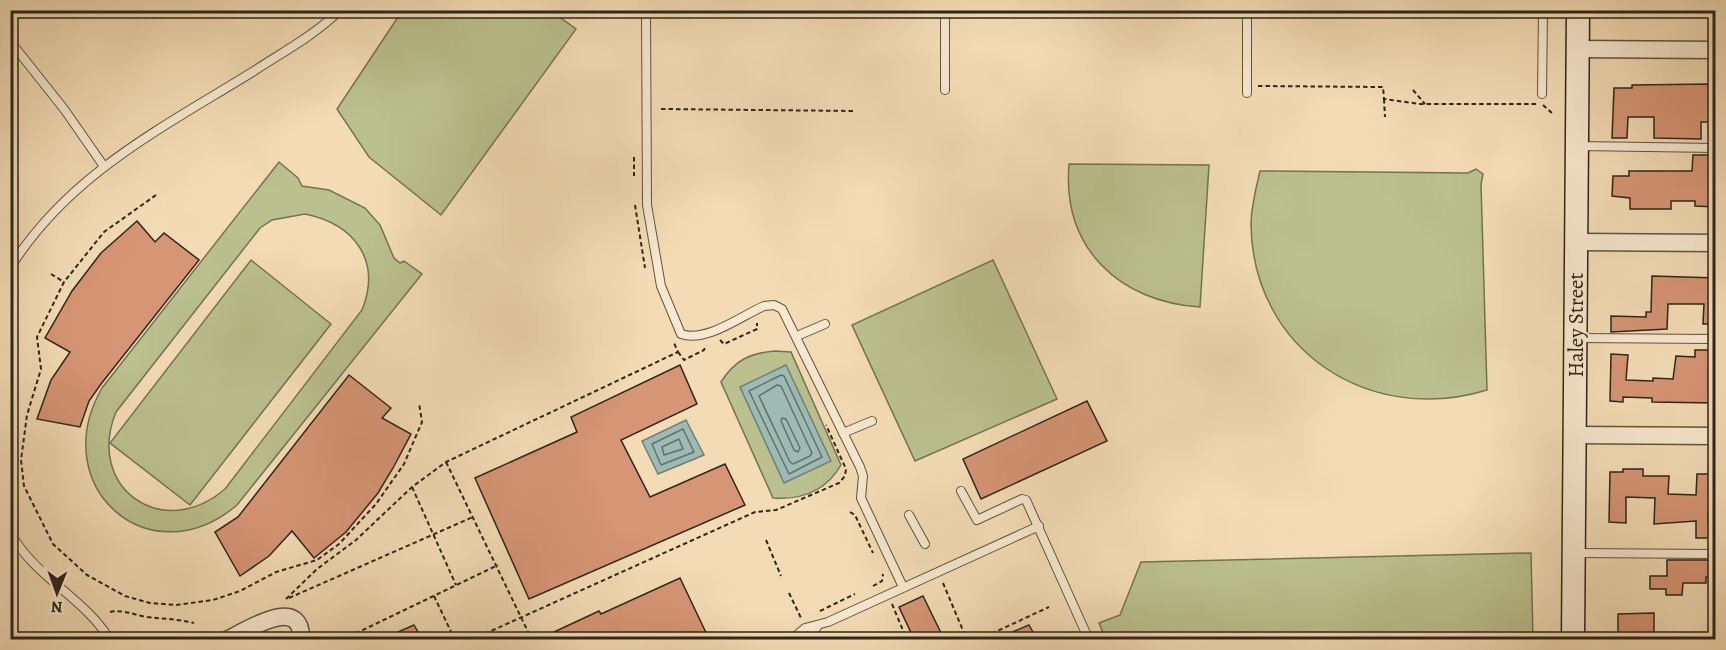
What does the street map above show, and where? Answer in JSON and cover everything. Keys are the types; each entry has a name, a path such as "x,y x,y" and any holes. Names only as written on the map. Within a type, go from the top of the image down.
{"street":[{"name":"Haley Street","path":"1573,639 1578,10"},
{"path":"1578,49 1716,50"},
{"path":"1577,242 1716,243"},
{"path":"1575,435 1716,436"},
{"path":"227,639 273,618 288,616 296,620 301,628 301,639"}],"lane":[{"path":"10,268 21,251 64,200 103,165 276,57 317,30 340,10"},
{"path":"646,10 647,205 661,286 681,334 691,337 702,335 764,306 774,305 782,309 863,476 861,498 903,587"},
{"path":"945,10 945,90"},
{"path":"1247,10 1247,89"},
{"path":"1542,94 1543,10"},
{"path":"10,41 64,109 103,165"},
{"path":"1578,146 1716,147"},
{"path":"797,336 825,324"},
{"path":"1576,338 1716,339"},
{"path":"843,433 872,421"},
{"path":"961,490 978,520 1022,499 1026,500 1089,639"},
{"path":"909,515 925,544"},
{"path":"791,639 805,628 817,627 1039,526"},
{"path":"10,532 28,560 85,609 110,639"},
{"path":"1574,553 1716,554"},
{"path":"807,639 817,627"}],"path":[{"path":"1247,89 1383,87 1384,117"},
{"path":"1413,90 1425,104"},
{"path":"1384,99 1425,104 1543,104 1554,115"},
{"path":"661,109 856,111"},
{"path":"634,149 634,182"},
{"path":"156,195 104,232 64,282 37,337 41,369 27,415 21,460 24,486 53,544 87,575 125,596 150,603 176,604 213,600 240,591 276,572 317,560 339,544 376,504 404,464 422,422 419,403"},
{"path":"635,204 646,271"},
{"path":"51,274 64,282"},
{"path":"674,342 684,360 704,350 706,344 721,340 724,344 757,329 757,324 765,318"},
{"path":"473,517 286,599 317,570 356,540 412,487 446,462 678,352"},
{"path":"471,639 755,512 776,510 838,483 845,476 846,469 822,417"},
{"path":"446,462 532,639"},
{"path":"412,487 456,585"},
{"path":"850,512 855,515 874,556"},
{"path":"766,540 781,576"},
{"path":"342,639 498,565"},
{"path":"873,586 882,581 884,576 879,566"},
{"path":"942,581 967,639"},
{"path":"789,593 802,620"},
{"path":"434,596 455,639"},
{"path":"901,600 891,605 907,639"},
{"path":"978,639 1049,607"},
{"path":"110,612 120,610 148,617 176,618 194,623"}],"green space":[{"path":"402,11 551,11 576,29 441,215 369,157 337,109"},
{"path":"279,162 298,178 302,186 329,190 365,208 380,225 394,258 400,263 404,261 422,274 237,505 204,525 171,532 141,527 116,511 97,488 87,458 88,424 102,388","holes":["305,214 337,226 350,236 366,260 367,292 362,310 225,489 201,504 177,510 155,508 135,499 120,484 111,463 109,439 116,412 260,228 272,220"]},
{"path":"1069,164 1209,165 1200,307 1171,303 1145,294 1122,282 1102,265 1086,245 1075,222 1069,194"},
{"path":"1476,169 1483,174 1481,184 1487,390 1443,398 1401,397 1361,387 1326,368 1296,342 1272,309 1257,270 1251,225 1260,171 1468,173"},
{"path":"251,260 331,324 190,505 110,443"},
{"path":"993,260 1057,399 915,461 852,325"},
{"path":"775,351 791,352 841,465 821,487 803,495 784,498 773,498 721,382 732,368 744,359"},
{"path":"1531,553 1533,639 1106,640 1099,623 1120,615 1141,562"}],"water":[{"path":"786,365 831,461 784,483 740,387"},
{"path":"686,420 704,455 658,474 642,441"}],"building":[{"path":"1711,84 1711,94 1716,94 1716,122 1701,122 1701,139 1654,138 1654,117 1628,117 1627,138 1612,138 1614,88 1632,88 1632,85"},
{"path":"1693,155 1710,155 1709,184 1716,184 1716,207 1695,206 1695,201 1671,201 1671,209 1630,209 1630,198 1612,196 1613,176 1629,176 1629,171 1692,171"},
{"path":"137,221 155,242 164,233 199,260 101,384 89,401 80,427 37,419 51,380 70,352 45,338 72,291 101,253"},
{"path":"1652,276 1716,278 1716,324 1703,324 1704,304 1668,304 1667,329 1611,332 1611,316 1646,317 1646,312 1651,312"},
{"path":"1695,350 1712,350 1716,403 1652,402 1652,398 1623,397 1623,402 1610,401 1611,354 1628,355 1626,380 1653,381 1653,378 1673,379 1676,356 1695,357"},
{"path":"680,365 697,404 621,440 650,497 725,464 745,505 529,599 475,478 577,432 571,417"},
{"path":"349,375 391,408 382,418 411,434 393,468 378,493 346,532 314,558 292,531 269,556 240,576 215,532 238,517"},
{"path":"1087,401 1107,441 981,499 963,459"},
{"path":"1623,469 1643,469 1643,476 1669,476 1668,494 1696,495 1697,474 1716,474 1716,500 1709,500 1708,522 1712,522 1712,538 1696,538 1696,521 1654,524 1655,498 1626,497 1626,523 1609,522 1610,472 1623,472"},
{"path":"1667,560 1711,560 1711,577 1706,577 1706,583 1683,583 1682,595 1666,595 1666,589 1650,589 1650,576 1667,576"},
{"path":"680,578 709,639 539,639 599,611 601,614"},
{"path":"923,596 944,639 914,639 899,607"},
{"path":"1654,613 1654,639 1618,639 1618,614"},
{"path":"414,625 422,639 382,639"},
{"path":"1029,625 1037,639 996,639"}]}
